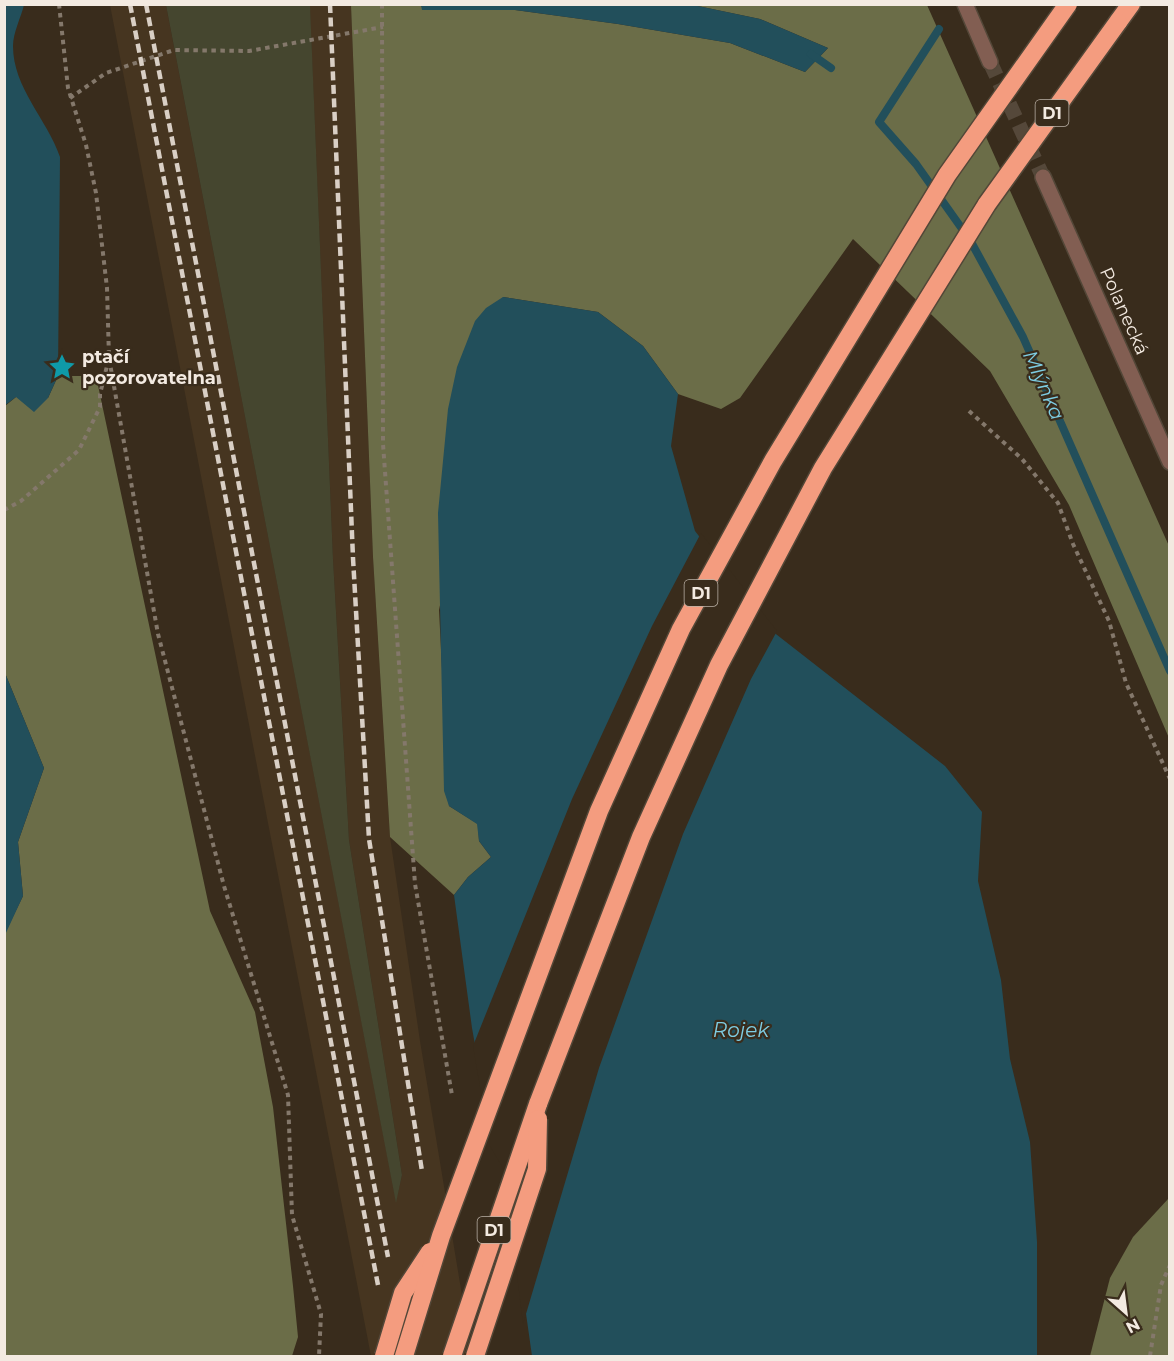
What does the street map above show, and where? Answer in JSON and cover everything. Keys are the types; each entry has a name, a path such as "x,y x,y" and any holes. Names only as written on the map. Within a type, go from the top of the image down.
{"highway":[{"name":"D1","path":"405,1356 441,1236 599,811 681,629 772,461 947,176 1068,4"},
{"name":"D1","path":"452,1356 538,1104 641,837 719,665 818,479 987,204 1131,4"},
{"path":"476,1356 537,1169 538,1104"},
{"path":"384,1356 403,1293 441,1236"}],"street":[{"path":"965,4 990,62"},
{"name":"Polanecká","path":"1043,177 1170,462"}],"path":[{"path":"59,4 70,98 86,145 96,193 107,288 109,358 158,634 224,886 288,1095 292,1215 321,1314 319,1356"},
{"path":"382,4 383,444 415,884 452,1095"},
{"path":"70,98 106,73 174,50 249,51 383,27"},
{"path":"4,510 21,501 79,450 100,407 100,394 109,358"},
{"path":"969,411 1022,459 1058,502 1073,544 1109,621 1126,683 1170,779"},
{"path":"1150,1356 1161,1285 1170,1265"}],"shaded area":[{"path":"110,5 166,5 396,1201 402,1175 349,840 333,559 310,11 310,5 351,5 373,557 390,837 420,1041 472,1356 371,1356"}],"green space":[{"path":"166,5 310,5 333,559 349,840 402,1175 396,1203"},
{"path":"351,5 421,5 423,10 515,10 618,24 730,43 805,72 828,48 760,19 693,5 927,5 1169,546 1169,738 1069,505 990,371 853,239 740,398 721,409 678,394 643,346 598,312 503,297 439,610 449,806 478,824 479,841 491,857 468,877 454,895 390,837 373,557"},
{"path":"58,376 96,376 210,911 255,1012 273,1107 293,1286 298,1337 292,1356 5,1356 4,935 23,896 18,842 44,768 5,673 5,406 16,397 48,398"},
{"path":"1169,1198 1169,1356 1090,1356 1110,1278 1133,1237"}],"water":[{"path":"4,5 24,5 13,41 14,61 24,90 60,157 58,376 48,398 34,412 16,397 4,406"},
{"path":"421,5 693,5 760,19 828,48 805,72 730,43 515,10 422,10"},
{"name":"Rojek","path":"503,297 598,312 643,346 678,394 671,446 695,531 772,631 945,766 982,812 978,881 1001,980 1010,1059 1030,1142 1037,1242 1037,1356 532,1356 517,1250 521,1193 493,1145 472,1028 454,895 468,877 491,857 479,841 477,824 449,806 444,791 438,513 448,409 457,367 475,321 486,308"},
{"path":"5,673 44,768 18,842 23,896 5,935"}],"pier":[{"path":"701,533 777,631 751,679 683,834 599,1068 523,1324 514,1250 518,1194 490,1146 473,1046 572,799 652,626"}],"waterway":[{"name":"Mlýnka","path":"939,29 879,122 916,164 970,240 1023,337 1170,671"},
{"name":"Mlýnka","path":"811,54 831,68"}],"tunnel":[{"path":"990,62 1043,177"}],"railway":[{"path":"130,4 378,1285"},
{"path":"146,4 388,1257"},
{"path":"330,4 353,558 369,839 422,1171"}],"place":[{"name":"ptačí pozorovatelna","path":"62,367"}]}
